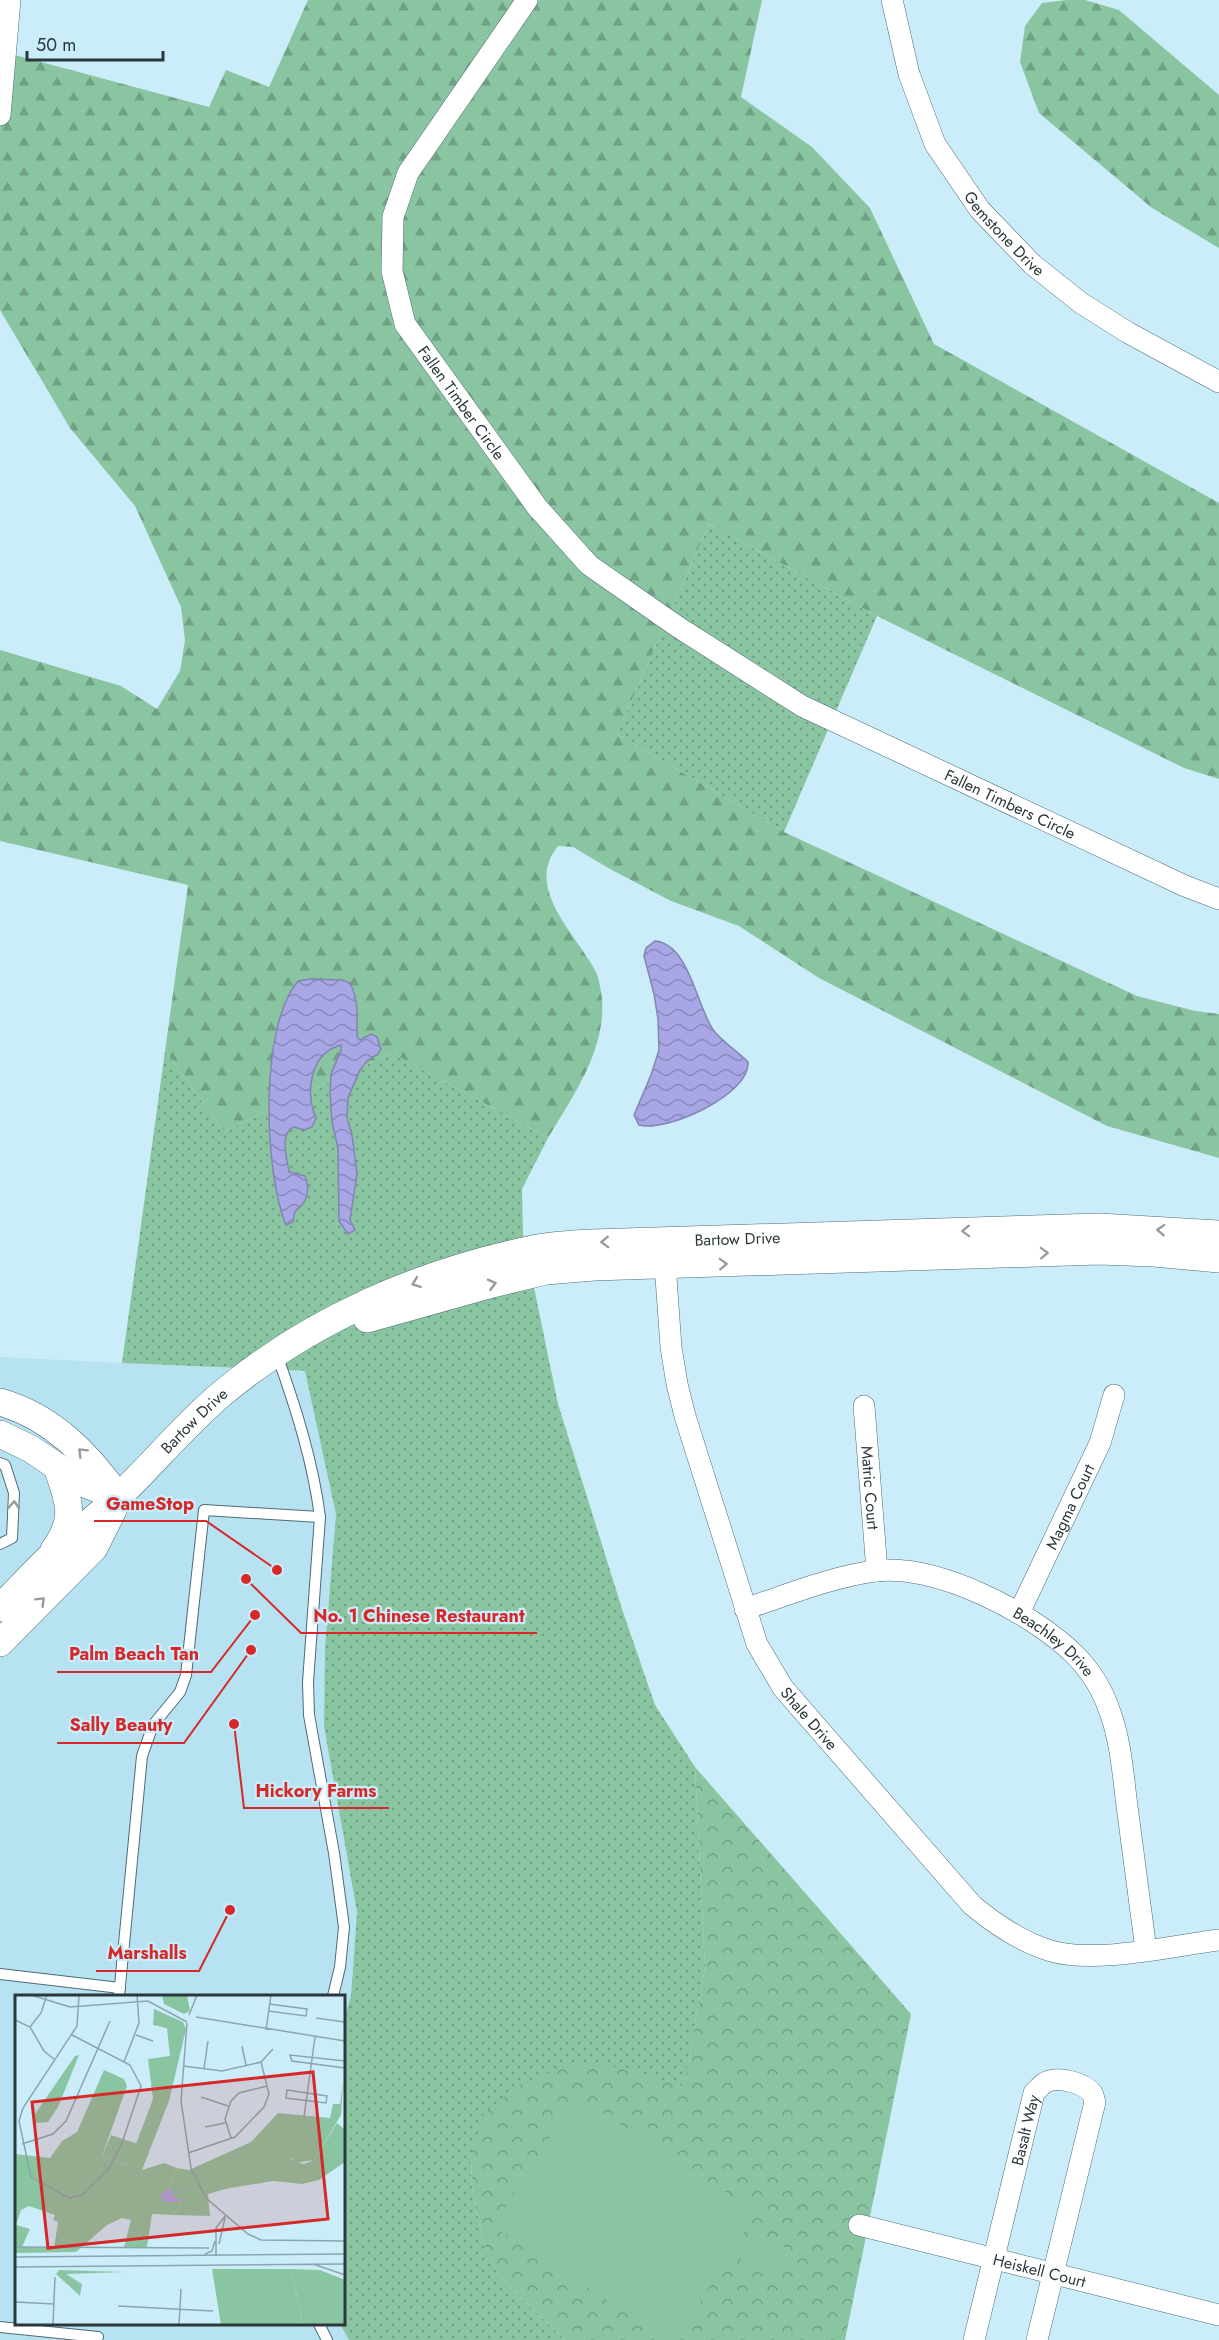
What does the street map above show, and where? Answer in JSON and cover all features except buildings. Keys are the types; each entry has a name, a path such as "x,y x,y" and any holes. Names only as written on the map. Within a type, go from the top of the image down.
{"street":[{"path":"0,115 10,0"},
{"name":"Fallen Timber Circle","path":"527,0 408,174 393,217 392,271 405,324 537,507 589,565 678,627 802,706"},
{"name":"Gemstone Drive","path":"892,0 909,74 935,144 980,210 1032,264 1081,303 1127,332 1219,382"},
{"name":"Fallen Timbers Circle","path":"802,706 1185,886 1219,899"},
{"name":"Bartow Drive","path":"50,1557 82,1532 206,1408 276,1352 359,1321 492,1284 536,1274 594,1267 664,1253 1099,1227 1219,1234"},
{"name":"Bartow Drive","path":"664,1253 1099,1251 1219,1259"},
{"name":"Shale Drive","path":"664,1253 671,1347 685,1416 757,1644 783,1688 972,1905 995,1924 1023,1940 1052,1951 1082,1954 1146,1950 1219,1940"},
{"name":"Magma Court","path":"1019,1614 1100,1443 1114,1395"},
{"path":"0,1402 30,1413 47,1423 77,1447 100,1471 118,1497"},
{"name":"Matric Court","path":"864,1406 877,1571"},
{"path":"0,1434 31,1449 80,1482 118,1497"},
{"path":"0,1608 50,1557 66,1534 69,1519 67,1495 57,1467"},
{"path":"0,1643 94,1548 118,1497"},
{"name":"Beachley Drive","path":"745,1609 839,1579 877,1571 910,1571 937,1576 957,1583 1019,1614 1055,1636 1077,1656 1097,1682 1111,1713 1119,1748 1146,1950"},
{"name":"Basalt Way","path":"974,2340 1034,2093 1042,2084 1051,2080 1061,2080 1084,2087 1092,2093 1095,2102 1037,2340"},
{"name":"Heiskell Court","path":"859,2225 1219,2315"}],"lane":[{"path":"276,1352 293,1399 316,1486 320,1517 308,1693 315,1758 334,1853 344,1927 340,1967 333,1995"},
{"path":"0,1463 5,1465 14,1493 12,1538 0,1544"},
{"path":"0,1974 120,1992 142,1756 153,1725 180,1692 186,1675 204,1510 320,1517"},
{"path":"319,2325 327,2340"},
{"path":"0,2327 99,2338"}],"shaded area":[{"path":"0,1357 306,1372 336,1514 325,1647 324,1726 357,1912 351,1996 345,2016 345,1995 15,1995 15,2325 341,2325 349,2340 0,2340"}],"green space":[{"path":"308,0 762,0 741,97 812,147 870,208 934,344 1219,503 1219,779 1184,768 877,616 709,524 617,734 784,832 1137,996 1195,1011 1219,1014 1219,1158 1107,1126 819,978 739,926 671,901 573,847 558,846 549,862 546,878 550,895 566,927 596,972 602,999 602,1018 599,1036 586,1072 548,1138 392,1053 224,1131 165,1051 188,885 0,841 0,650 121,686 157,709 180,671 185,640 181,607 135,506 70,428 0,310 0,51 209,107 226,70 269,87"},
{"path":"1085,0 1119,10 1219,95 1219,248 1152,208 1039,113 1020,62 1025,26 1042,3"},
{"path":"709,524 877,616 784,832 617,734"},
{"path":"165,1051 224,1131 392,1053 548,1138 522,1189 523,1234 558,1404 624,1615 655,1705 695,1767 705,1967 684,2087 617,2067 471,2157 472,2188 483,2241 498,2275 565,2340 349,2340 341,2325 345,2325 345,2016 351,1996 357,1912 324,1726 325,1647 336,1514 305,1371 122,1363"},
{"path":"695,1767 911,2014 845,2340 565,2340 498,2275 483,2241 472,2188 471,2157 483,2115 518,2085 569,2065 617,2067 684,2086 705,1967"},
{"path":"577,2096 757,2213 675,2340 668,2340 493,2226"},
{"path":"758,2231 788,2249 770,2279 740,2261"}],"water":[{"path":"655,941 667,945 677,953 685,965 714,1031 748,1062 745,1074 736,1086 722,1098 686,1117 652,1126 639,1125 634,1115 659,1050 658,1019 644,956 646,948"},
{"path":"342,980 350,983 356,1003 357,1037 360,1040 371,1034 377,1037 381,1049 360,1070 348,1098 347,1118 352,1135 357,1174 350,1220 355,1230 348,1234 339,1221 338,1148 332,1122 330,1093 331,1074 341,1045 322,1056 313,1075 311,1097 316,1118 312,1127 304,1130 294,1127 289,1130 285,1140 289,1172 305,1176 308,1191 302,1204 295,1211 293,1222 286,1225 273,1171 269,1100 271,1064 277,1031 285,1002 298,981"}],"place":[{"name":"GameStop","path":"277,1570"},
{"name":"No. 1 Chinese Restaurant","path":"246,1579"},
{"name":"Palm Beach Tan","path":"255,1615"},
{"name":"Sally Beauty","path":"251,1650"},
{"name":"Hickory Farms","path":"234,1724"},
{"name":"Marshalls","path":"230,1910"}]}
